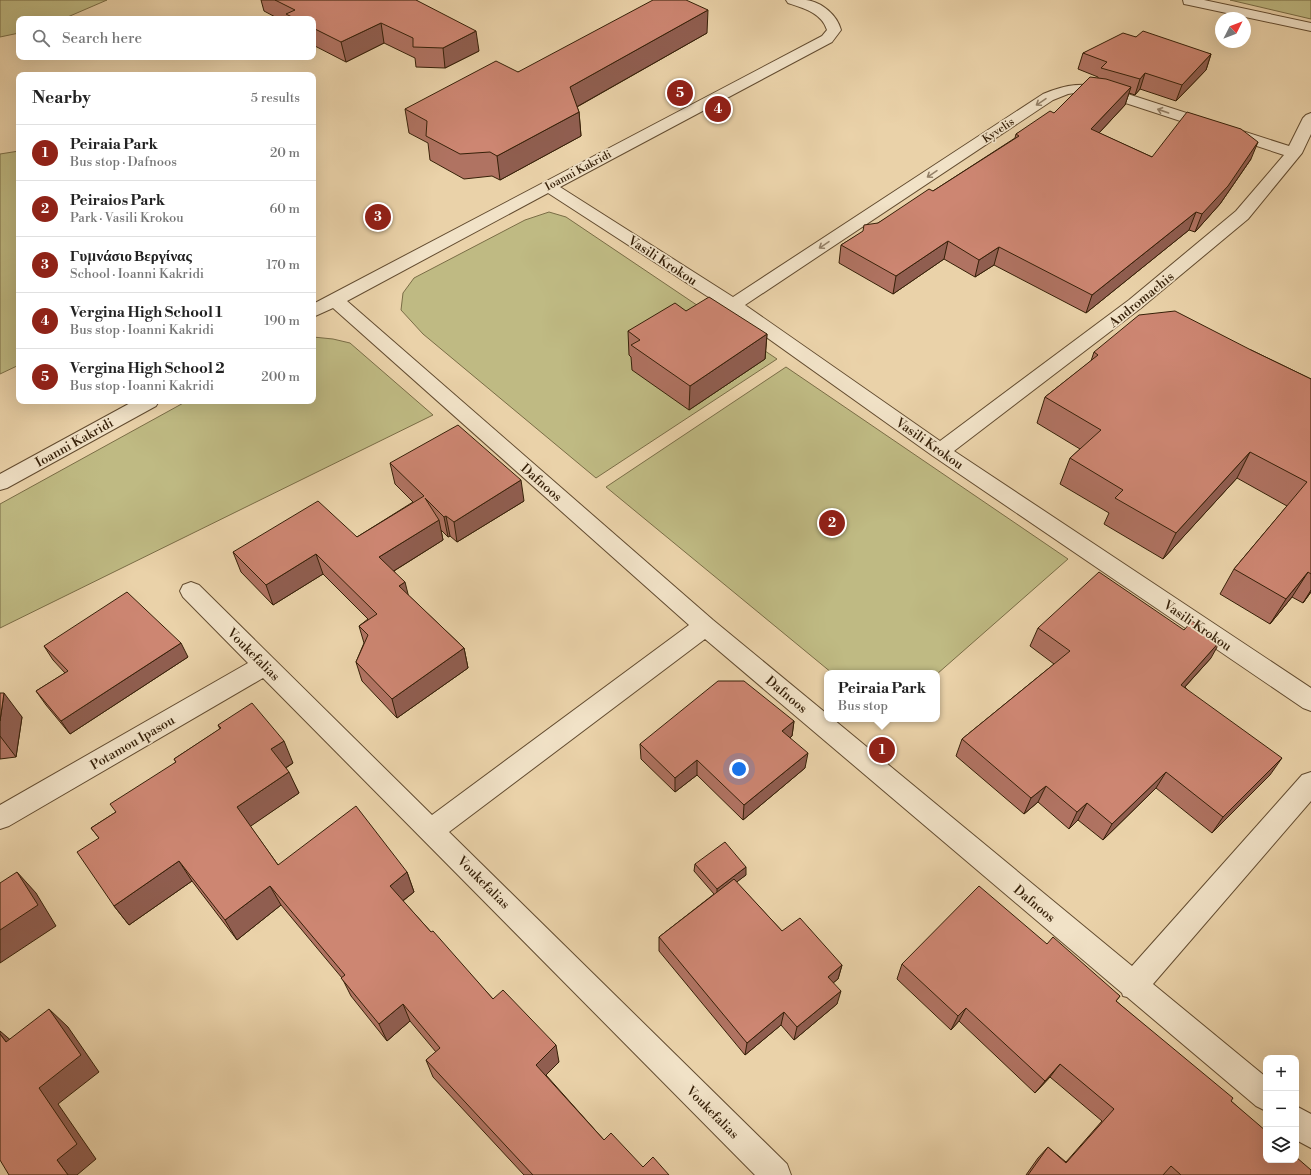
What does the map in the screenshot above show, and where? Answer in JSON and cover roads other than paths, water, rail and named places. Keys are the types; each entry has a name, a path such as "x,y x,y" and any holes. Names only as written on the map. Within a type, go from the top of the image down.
{"street":[{"name":"Ioanni Kakridi","path":"316,309 827,39 834,30 834,23 826,15 815,8 793,0"},
{"path":"1189,1 1311,27"},
{"name":"Kyvelis","path":"734,305 1048,97 1067,88 1086,87 1104,91 1294,154"},
{"name":"Andromachis","path":"940,451 1142,308 1242,215 1294,154 1311,118"},
{"name":"Vasili Krokou","path":"548,186 734,305 940,451 1311,702"},
{"name":"Dafnoos","path":"334,299 705,626 1263,1094"},
{"name":"Ioanni Kakridi","path":"0,483 144,404"},
{"name":"Voukefalias","path":"191,591 776,1175"},
{"path":"432,830 705,626"},
{"name":"Potamou Ipasou","path":"0,818 265,665"},
{"path":"1133,986 1311,783"},
{"path":"1299,1123 1311,1133"}],"place":[{"name":"Vergina High School 2","path":"680,93"},
{"name":"Vergina High School 1","path":"718,109"},
{"name":"Γυμνάσιο Βεργίνας","path":"378,217"},
{"name":"Peiraios Park","path":"832,523"},
{"name":"Peiraia Park","path":"882,750"}]}
